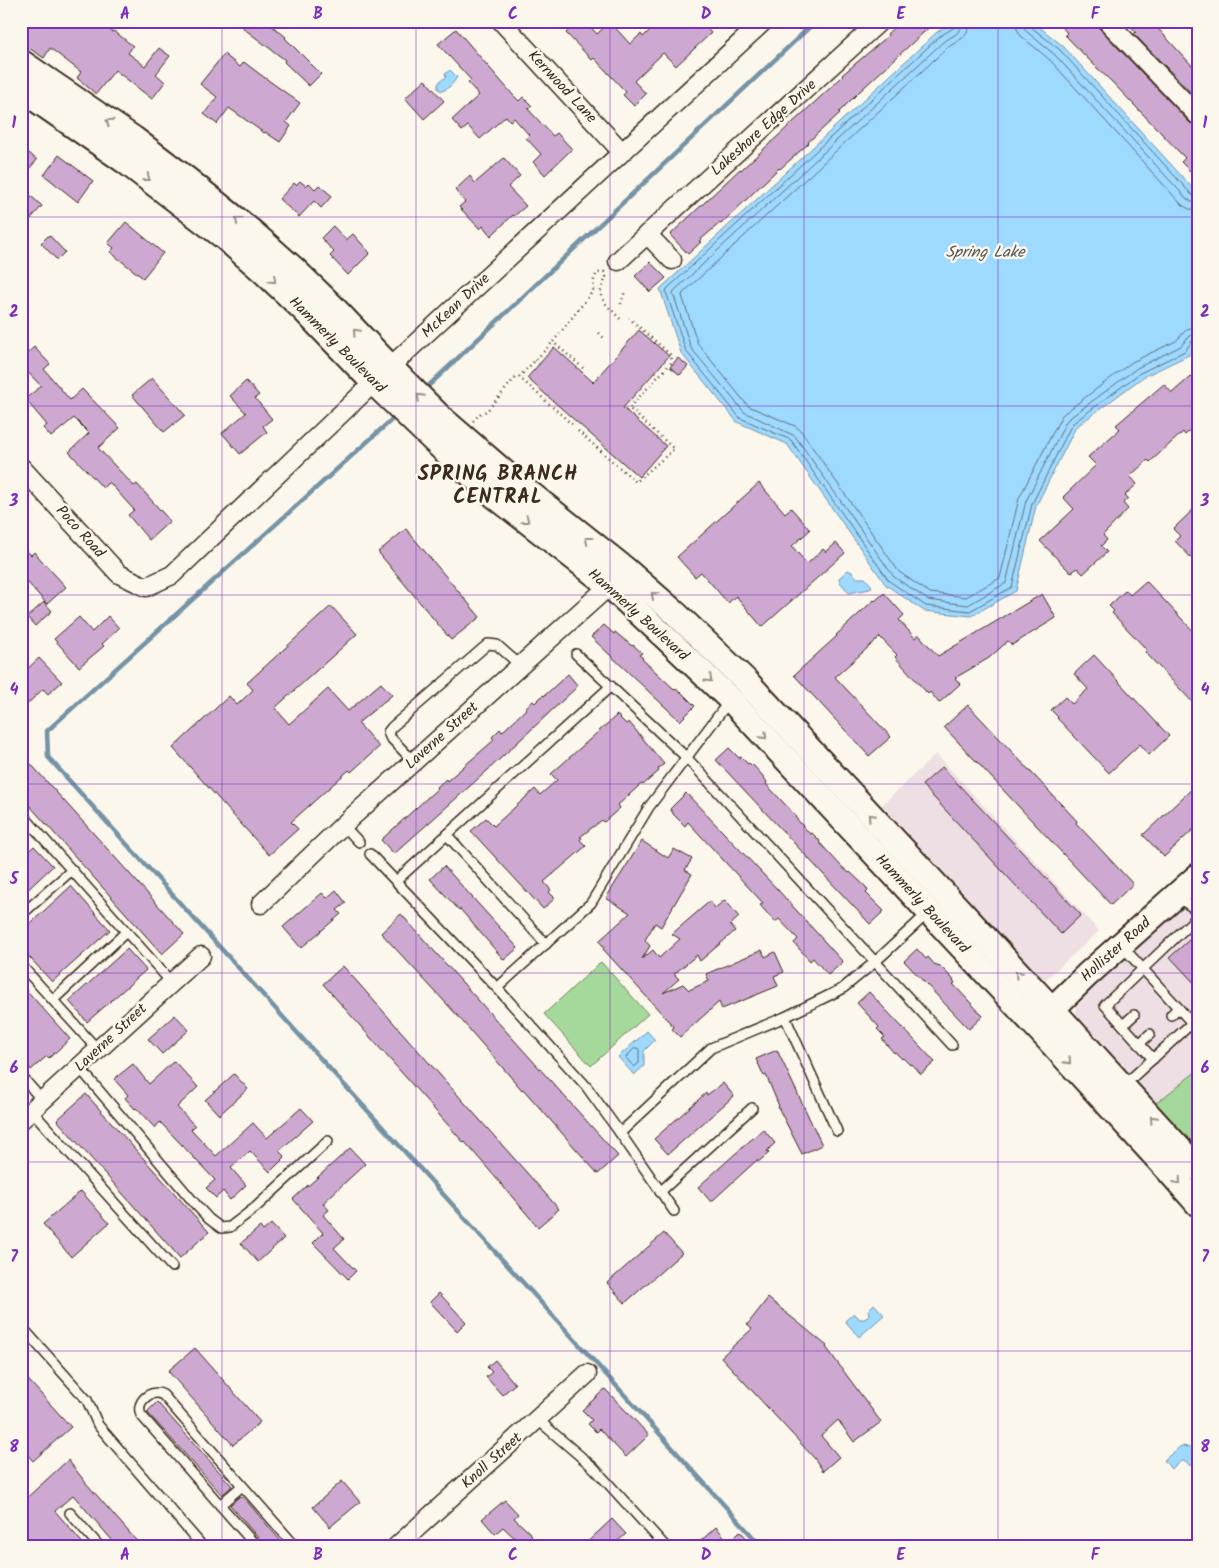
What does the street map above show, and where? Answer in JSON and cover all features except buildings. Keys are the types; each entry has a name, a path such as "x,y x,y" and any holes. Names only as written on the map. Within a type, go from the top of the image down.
{"main road":[{"name":"Hammerly Boulevard","path":"21,62 134,139 182,190"},
{"name":"Hammerly Boulevard","path":"21,89 126,162 182,190 252,232 330,304 388,381 431,423 450,456 495,496 618,578 674,612 745,680 886,849 929,912 1198,1204"},
{"name":"Hammerly Boulevard","path":"618,578 665,637 1052,1009 1198,1168"},
{"path":"731,700 745,680"},
{"name":"Hollister Road","path":"1035,1025 1198,876"}],"street":[{"name":"Kerrwood Lane","path":"501,21 622,152"},
{"name":"McKean Drive","path":"146,587 172,575 388,381 622,152 764,21"},
{"name":"Lakeshore Edge Drive","path":"618,261 880,21"},
{"path":"1107,21 1198,116"},
{"path":"647,234 672,260"},
{"name":"Poco Road","path":"21,467 119,574 146,587"},
{"name":"Laverne Street","path":"260,904 343,825 618,578"},
{"name":"Laverne Street","path":"32,1111 201,956"},
{"name":"Knoll Street","path":"396,1547 588,1374"}],"lane":[{"path":"414,762 390,737 388,732 392,727 488,644 497,646 521,666"},
{"path":"576,654 686,758 952,1045"},
{"path":"396,881 611,686"},
{"path":"497,988 591,903 649,807 731,700"},
{"path":"21,813 172,982"},
{"path":"343,825 359,842"},
{"path":"447,835 546,944"},
{"path":"370,854 497,988 586,1086 674,1211"},
{"path":"21,915 72,870"},
{"path":"1176,896 1198,910"},
{"path":"620,1133 711,1048 785,1017 842,989 875,962 929,912"},
{"path":"1153,1059 1105,1005 1198,916"},
{"path":"53,1000 126,932"},
{"path":"1121,945 1142,968 1158,993 1178,1008 1192,1023 1122,1086"},
{"path":"21,965 98,1050"},
{"path":"1170,1015 1178,1008"},
{"path":"1123,1025 1134,1015"},
{"path":"785,1017 837,1131"},
{"path":"1139,1044 1150,1034"},
{"path":"79,1067 197,1206 221,1228 230,1227 249,1212 328,1141"},
{"path":"21,1076 32,1111 172,1267"},
{"path":"660,1192 752,1108"},
{"path":"21,1326 87,1400 98,1425 202,1547"},
{"path":"257,1547 141,1414 139,1410 140,1404 153,1393 158,1392 162,1395 296,1547"},
{"path":"537,1419 594,1468 666,1547"},
{"path":"220,1505 242,1486"},
{"path":"70,1513 100,1547"}],"path":[{"path":"469,426 481,413 487,411 514,379 519,377 552,342 593,291 594,279 597,273 604,272 606,277 600,293 604,302 622,321"},
{"path":"621,304 625,291"},
{"path":"626,411 671,363 672,356 629,318"},
{"path":"599,333 606,340"},
{"path":"552,342 583,368"},
{"path":"535,360 539,364"},
{"path":"519,377 575,427"},
{"path":"630,400 634,403"},
{"path":"578,431 636,482 674,448 629,408"},
{"path":"651,462 655,465"}],"shaded area":[{"path":"936,754 1099,931 1044,981 882,805"},
{"path":"1194,892 1198,895 1198,1070 1154,1105 1075,1020 1076,1007 1105,972"}],"green space":[{"path":"601,962 648,1014 591,1066 544,1014"},
{"path":"1198,1070 1198,1153 1154,1105"}],"water":[{"name":"Spring Lake","path":"955,21 1032,21 1063,46 1198,194 1198,342 1189,355 1143,377 1076,427 1036,506 1016,591 971,616 924,611 886,585 787,444 737,422 681,353 660,289 937,32"},
{"path":"450,70 457,77 456,79 451,86 444,90 438,89 439,83"},
{"path":"848,570 857,578 865,578 872,586 870,589 849,593 839,578"},
{"path":"647,1031 655,1040 644,1051 644,1066 634,1075 618,1057"},
{"path":"874,1304 884,1315 859,1337 845,1321 854,1313 860,1319 865,1319 869,1315 868,1310"},
{"path":"1193,1445 1198,1447 1198,1460 1190,1466 1186,1461 1181,1461 1171,1469 1164,1460 1181,1446 1190,1447"}],"waterway":[{"path":"424,390 816,21"},
{"path":"398,414 47,731 48,757 762,1547"}],"district":[{"name":"SPRING BRANCH CENTRAL","path":"498,486"}]}
